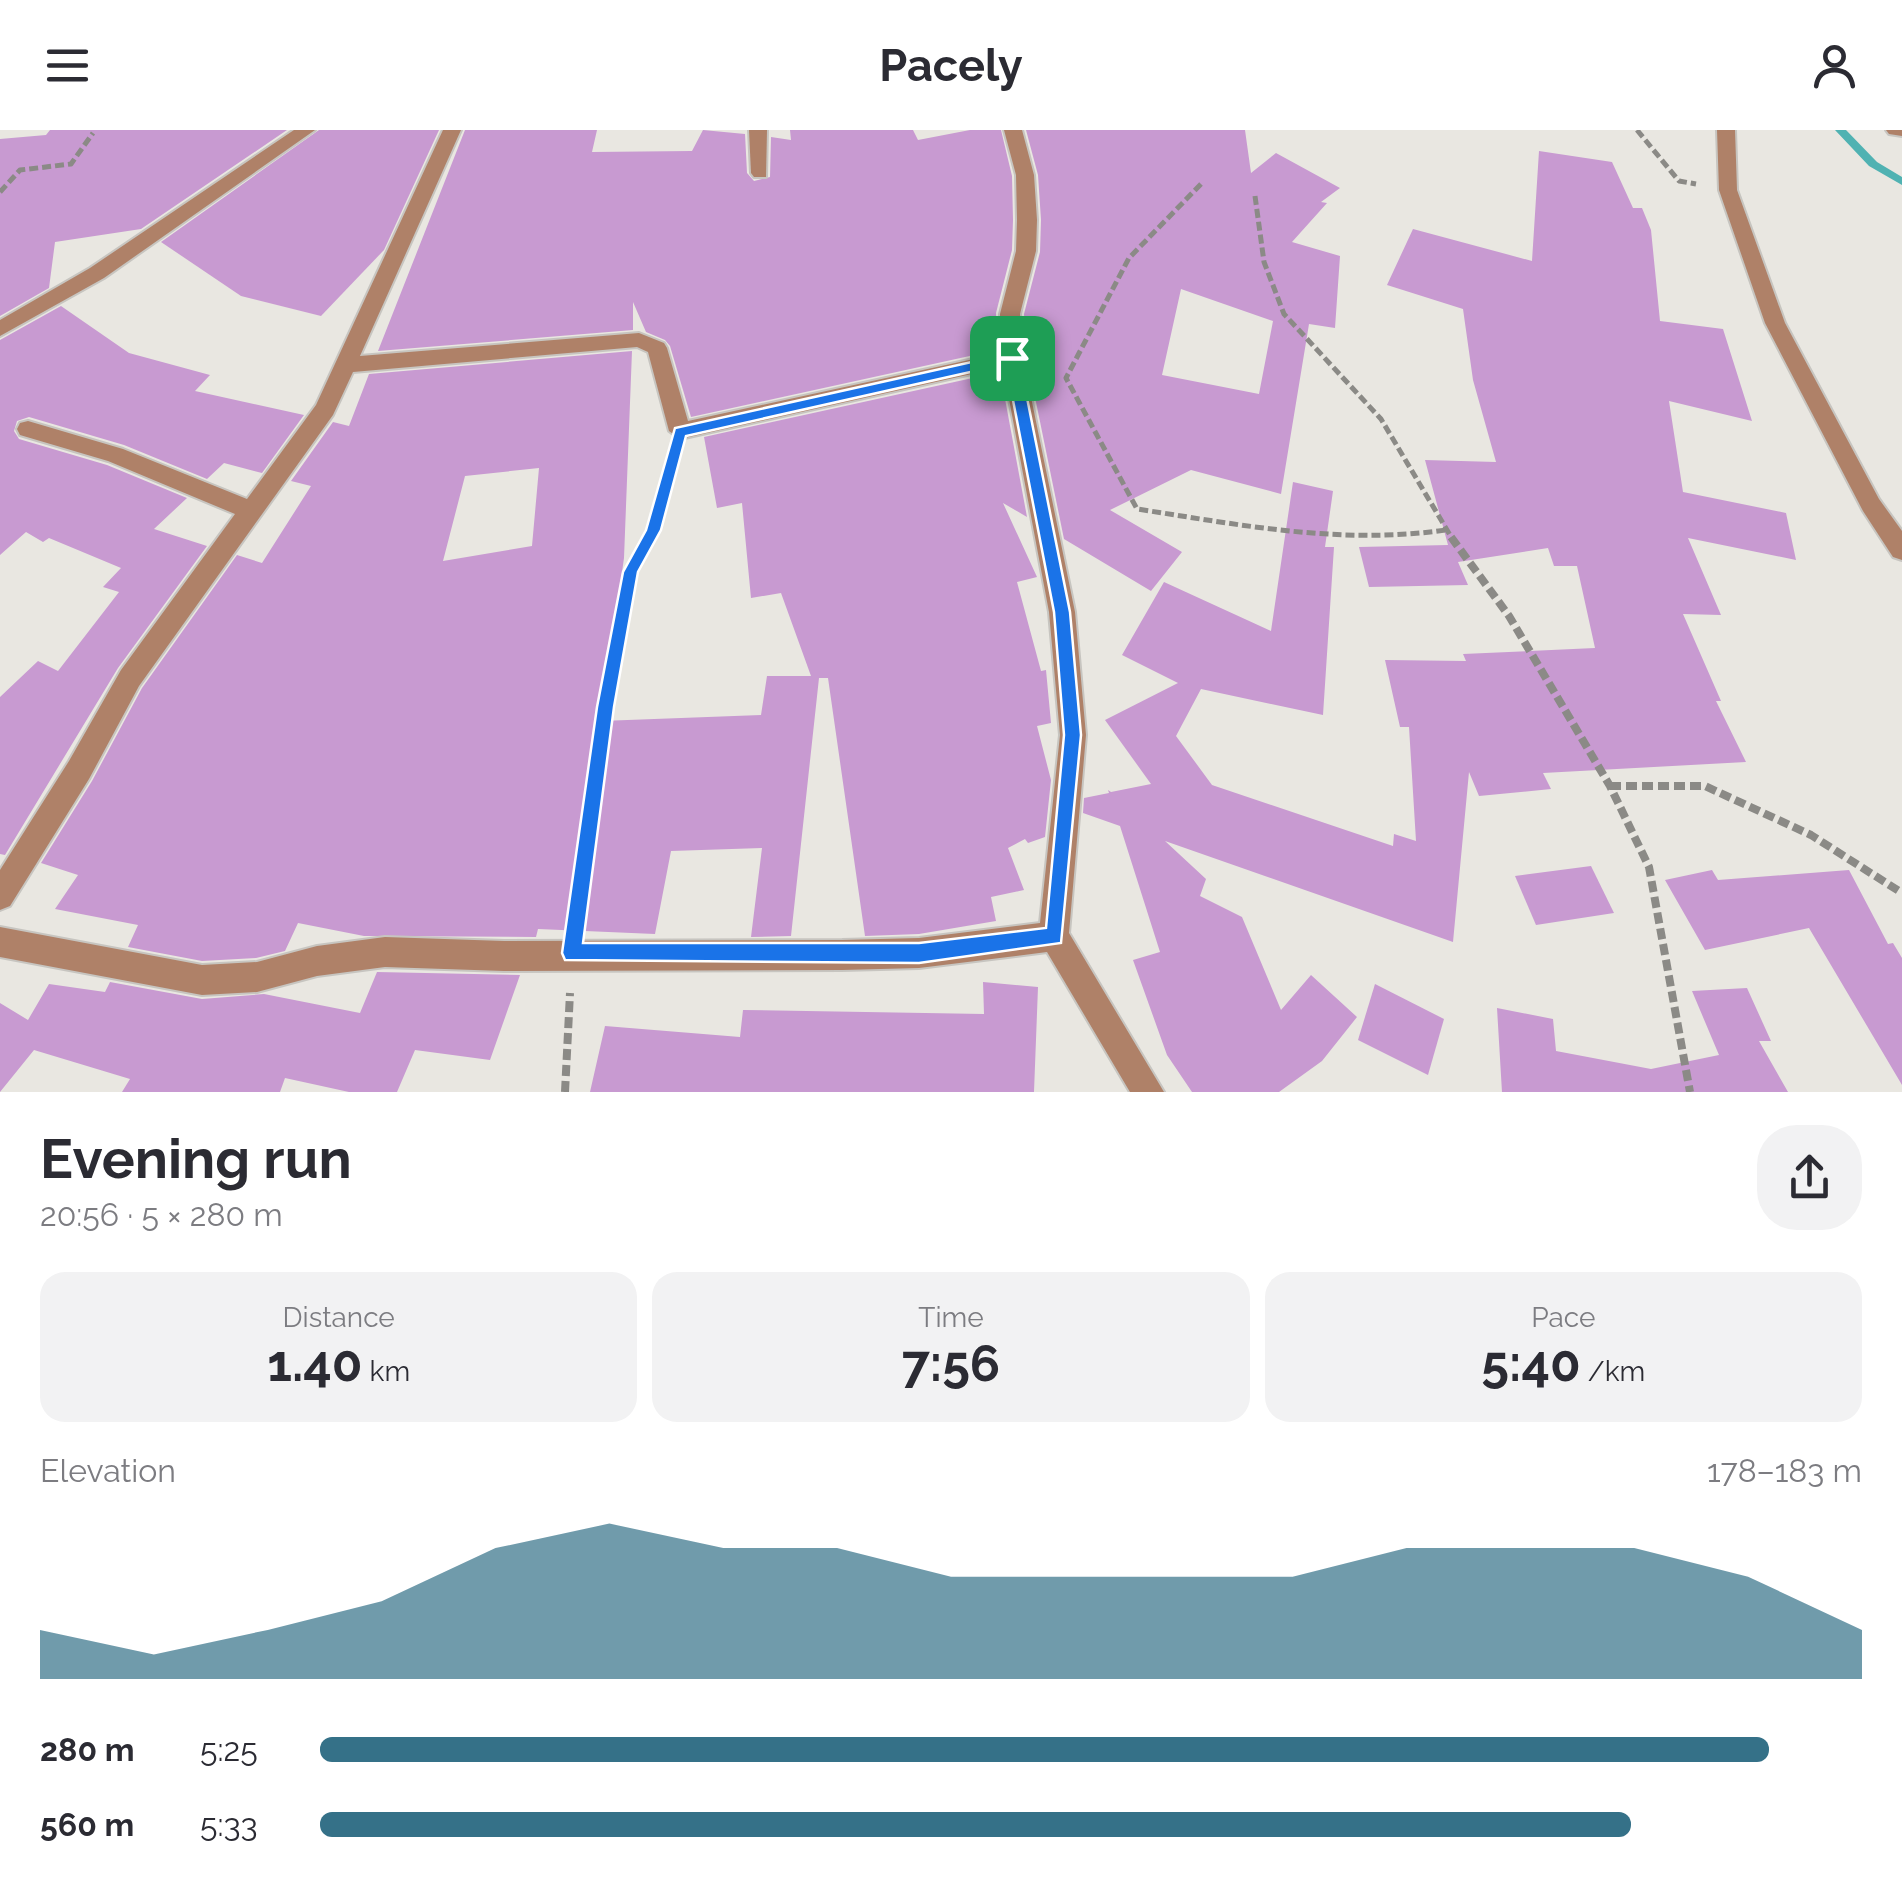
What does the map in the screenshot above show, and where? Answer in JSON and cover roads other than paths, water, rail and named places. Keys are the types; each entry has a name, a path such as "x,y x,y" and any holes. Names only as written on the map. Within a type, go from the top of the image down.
{"street":[{"path":"0,329 97,273 306,130"},
{"path":"0,896 79,770 130,678 316,422 346,365 452,130"},
{"path":"758,130 760,173"},
{"path":"1013,130 1025,175 1027,220 1026,250 1010,314 1012,358 1062,612 1072,735 1054,936 1148,1092"},
{"path":"1726,130 1728,190 1775,322 1871,505 1902,550"},
{"path":"346,365 639,340 657,348 680,432 1012,358"},
{"path":"28,430 114,455 250,511"},
{"path":"0,942 202,980 257,976 317,961 385,952 504,956 919,953 1054,936"}],"waterway":[{"path":"1840,130 1873,164 1902,182"}]}
